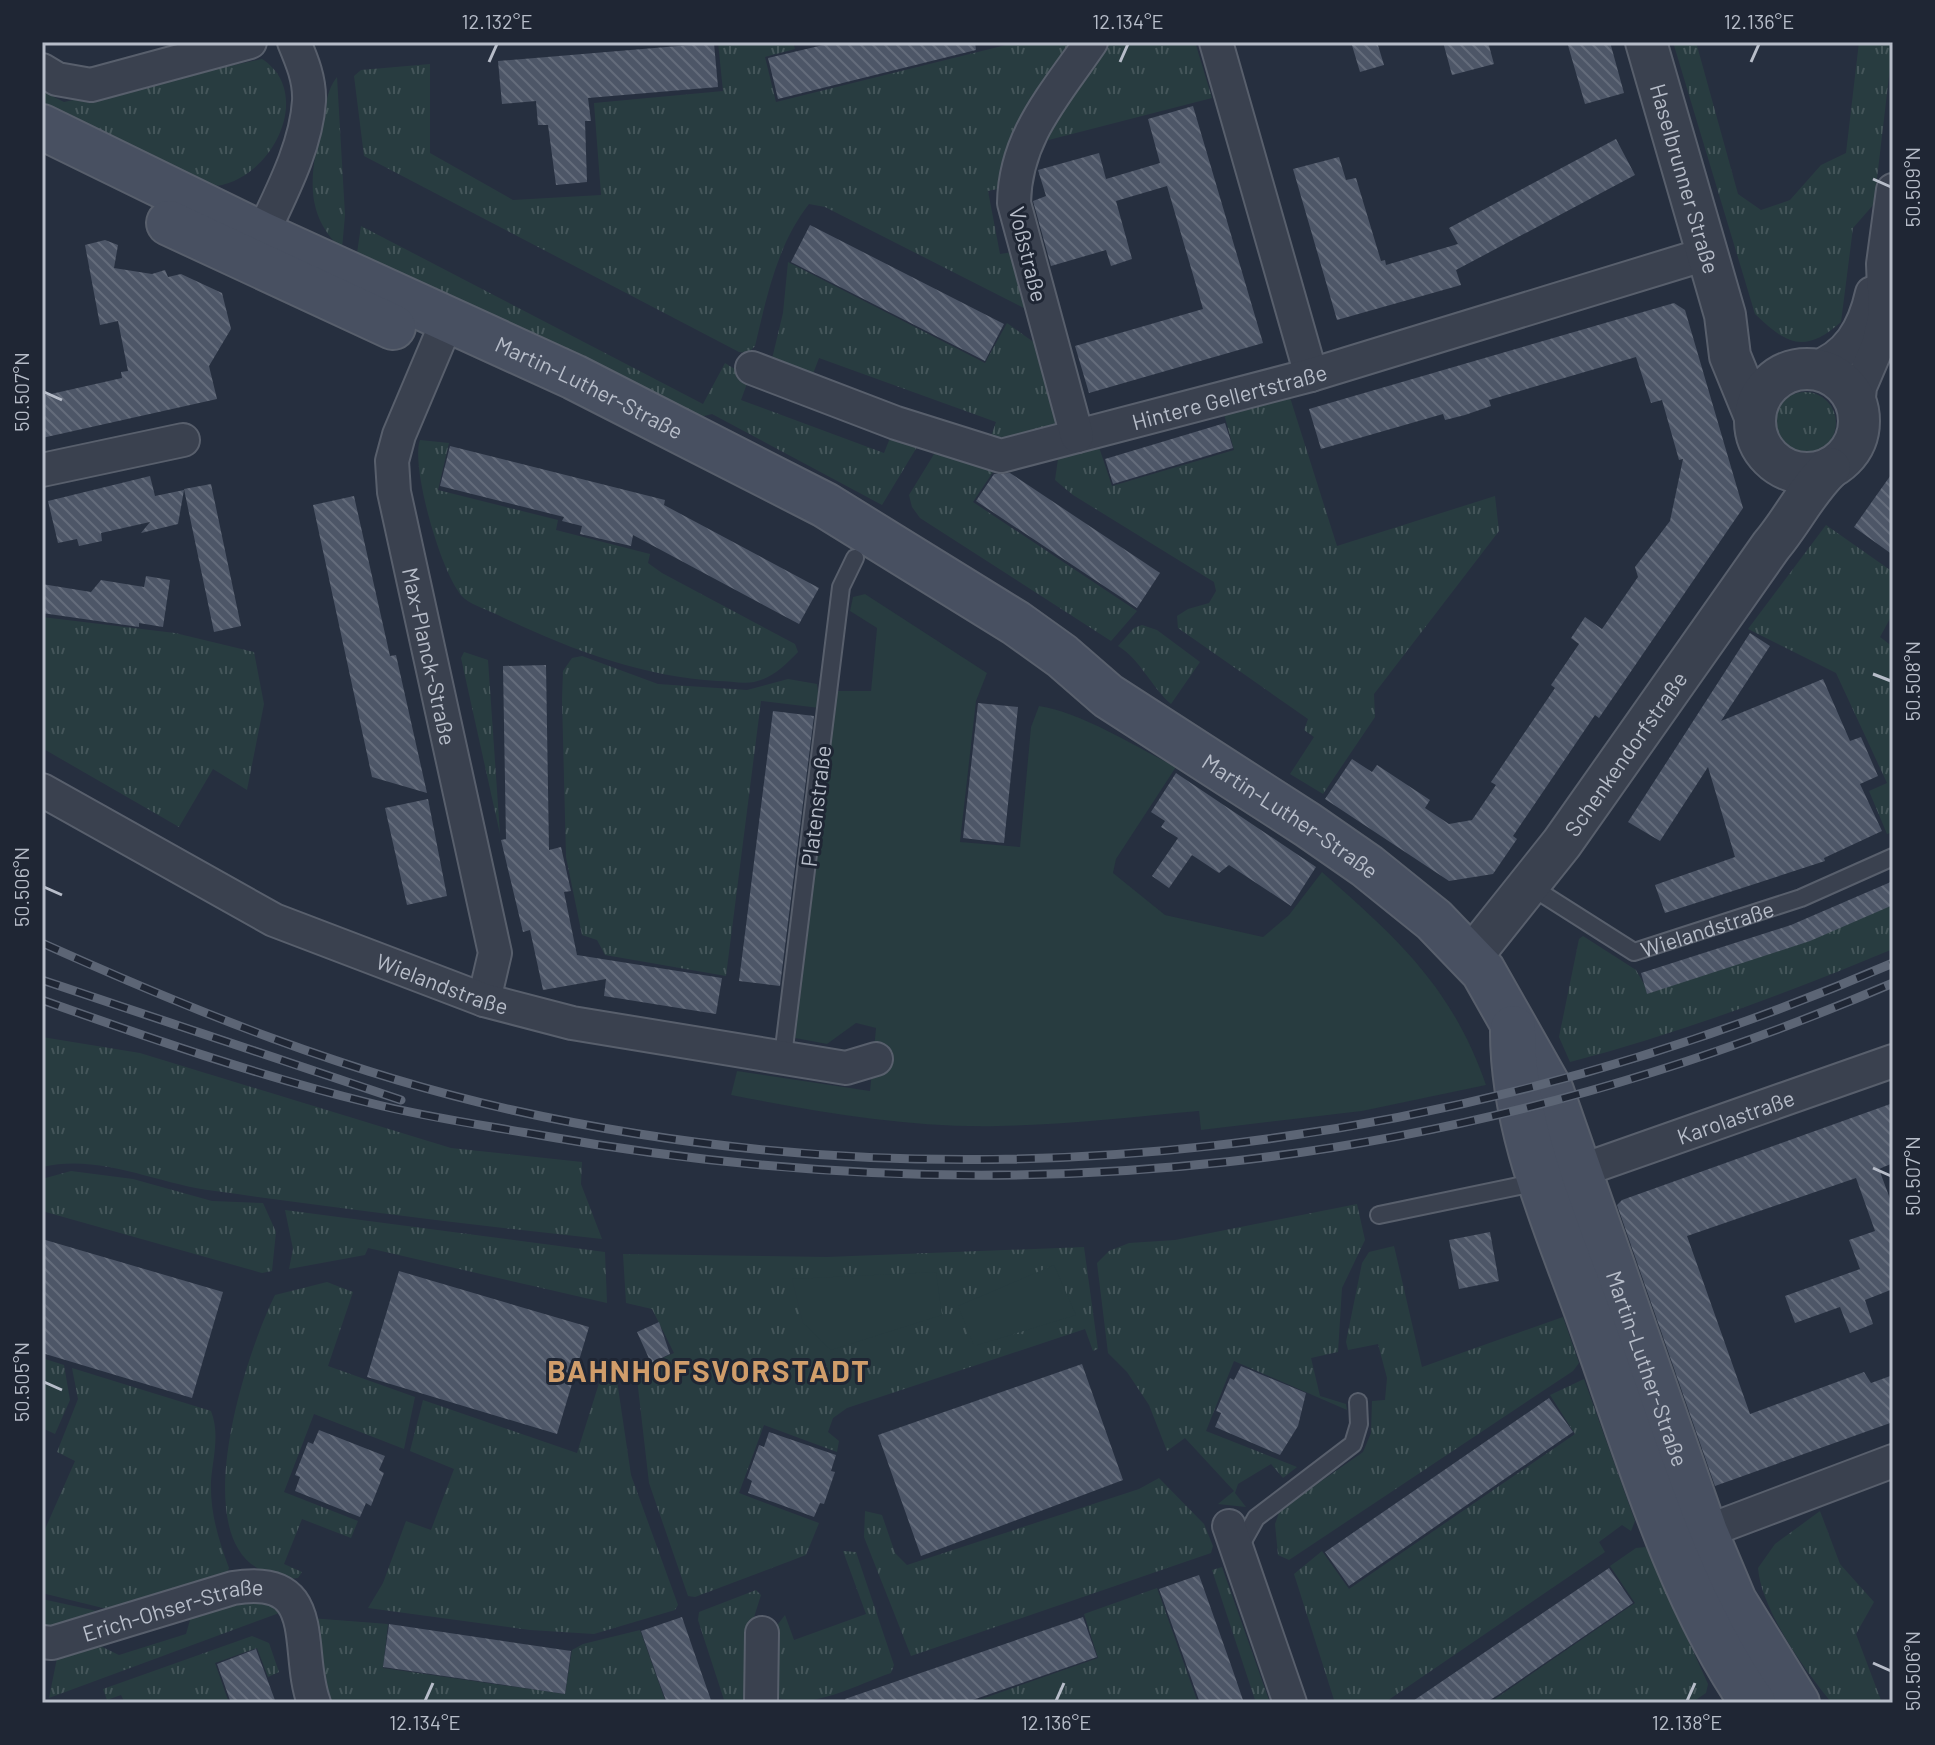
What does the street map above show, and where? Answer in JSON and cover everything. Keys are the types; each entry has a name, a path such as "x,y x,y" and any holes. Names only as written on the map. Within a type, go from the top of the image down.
{"main road":[{"name":"Martin-Luther-Straße","path":"42,127 255,248"},
{"name":"Martin-Luther-Straße","path":"42,161 255,248 442,333 693,435 825,505 1016,623 1062,656 1108,696 1367,866 1434,920 1472,956 1492,986 1513,1028 1516,1099 1560,1176 1689,1539 1720,1652 1753,1703"},
{"name":"Martin-Luther-Straße","path":"442,333 855,558 999,648 1043,671 1108,696"},
{"name":"Martin-Luther-Straße","path":"1689,1539 1734,1601 1797,1703"}],"street":[{"path":"42,70 57,79 91,85 250,42"},
{"path":"255,248 301,140 309,101 307,74 294,42"},
{"name":"Voßstraße","path":"1077,436 1014,203 1014,186 1015,168 1023,147 1091,42"},
{"path":"1216,42 1311,375"},
{"name":"Haselbrunner Straße","path":"1646,42 1725,315 1730,356 1760,435"},
{"name":"Schenkendorfstraße","path":"1472,956 1530,886 1771,546 1796,516 1808,489 1845,458 1855,443 1859,426 1860,387 1878,345 1885,314 1883,264 1893,190"},
{"name":"Hintere Gellertstraße","path":"752,368 896,423 1001,456 1311,375 1706,254"},
{"name":"Schenkendorfstraße","path":"1760,435 1768,386 1781,376 1833,362 1864,322 1883,264"},
{"name":"Haselbrunner Straße","path":"1725,315 1757,352 1804,369"},
{"name":"Max-Planck-Straße","path":"442,333 399,435 392,461 394,492 495,953 484,1000"},
{"path":"1804,369 1841,381 1858,408"},
{"path":"1760,435 1778,465 1795,472 1813,474 1830,468"},
{"path":"1760,435 1776,480 1771,546"},
{"path":"42,470 183,440"},
{"name":"Wielandstraße","path":"42,790 274,920 484,1000 572,1023 846,1068 876,1059"},
{"name":"Karolastraße","path":"1560,1176 1893,1061"},
{"path":"1689,1539 1893,1461"},
{"path":"1233,1539 1290,1703"},
{"name":"Erich-Ohser-Straße","path":"42,1642 52,1643 233,1588 251,1585 269,1588 284,1595 302,1615 314,1703"},
{"path":"761,1703 762,1633"}],"lane":[{"name":"Platenstraße","path":"783,1056 841,587 855,558"},
{"name":"Wielandstraße","path":"1530,886 1634,952 1801,898 1893,857"},
{"path":"1379,1215 1560,1176"},
{"path":"1233,1539 1353,1444 1359,1424 1358,1402"}],"green space":[{"path":"718,42 793,42 795,49 765,57 776,102 1018,42 1084,42 1007,187 988,191 1000,254 1019,251 1028,310 825,207 809,204 781,254 755,346 748,353 739,352 364,156 354,76 361,70 430,64 430,153 513,200 601,195 594,103 723,91"},
{"path":"1111,42 1195,42 1212,98 1033,144 1097,54"},
{"path":"1673,42 1696,42 1738,194 1761,210 1790,200 1821,165 1846,153 1859,42 1893,42 1874,204 1853,228 1841,322 1817,339 1796,342 1787,339 1755,314"},
{"path":"262,59 279,76 286,97 284,119 276,142 261,161 242,177 221,185 197,185 186,181 42,109 42,91 64,102"},
{"path":"337,77 345,215 342,249 320,221 313,191 315,158 326,105"},
{"path":"361,226 703,404 725,363 749,378 741,400 884,453 892,433 917,441 917,447 882,505 712,414 696,418 360,259 357,253"},
{"path":"788,262 985,363 1007,323 1039,346 1059,425 989,442 996,422 819,358 811,379 771,363 783,313"},
{"path":"1287,388 1337,546 1495,496 1499,531 1374,694 1375,717 1323,794 1290,774 1314,737 1304,730 1308,719 1178,628 1177,616 1209,603 1216,591 1214,582 1073,495 1055,480 1058,459 1098,444 1112,486 1234,450 1222,407"},
{"path":"1805,392 1817,394 1827,401 1834,411 1834,435 1827,445 1817,452 1805,454 1793,452 1783,445 1776,435 1774,423 1776,411 1783,401 1793,394"},
{"path":"420,440 449,443 438,490 558,520 556,530 650,554 648,563 662,573 795,644 798,652 773,674 754,682 661,674 605,659 550,639 473,604 456,588 438,548 420,473"},
{"path":"939,446 999,463 973,502 1137,611 1111,641 920,518 912,507 909,495"},
{"path":"1826,525 1893,572 1893,613 1880,637 1893,647 1893,832 1887,834 1869,791 1887,783 1836,673 1748,629"},
{"path":"865,594 987,673 976,701 960,842 1020,847 1031,727 1039,706 1091,723 1176,767 1116,859 1113,873 1165,915 1263,937 1289,915 1322,872 1375,920 1420,967 1457,1020 1486,1085 1362,1111 1201,1130 1199,1111 1048,1124 965,1126 864,1118 731,1095 737,1071 870,1091 876,1028 856,1023 827,1044 795,1038 837,691 871,691 877,628 850,611 853,597"},
{"path":"42,617 175,633 254,652 264,704 247,790 213,769 179,827 42,748"},
{"path":"1142,625 1157,630 1200,662 1171,704 1118,646 1134,628"},
{"path":"464,652 488,660 500,834 461,658"},
{"path":"582,656 658,684 747,690 788,679 817,684 820,708 761,701 726,976 605,955 597,940 582,935 566,857 562,699 563,671 572,658"},
{"path":"1893,901 1893,949 1733,1011 1570,1062 1559,1037 1579,939 1583,936 1636,970 1649,993"},
{"path":"42,1037 140,1053 451,1148 582,1162 581,1184 602,1239 215,1191 85,1164 42,1167"},
{"path":"71,1171 133,1179 212,1201 263,1203 276,1232 272,1271 262,1273 42,1211 42,1179"},
{"path":"1357,1204 1365,1240 1342,1288 1338,1352 1311,1358 1320,1396 1346,1404 1347,1410 1234,1361 1206,1431 1297,1467 1283,1478 1271,1464 1238,1484 1235,1493 1246,1507 1218,1504 1234,1491 1185,1438 1167,1451 1149,1405 1127,1372 1108,1353 1097,1263 1109,1251 1129,1243 1175,1240"},
{"path":"285,1210 605,1252 607,1303 368,1248 365,1255 289,1269 293,1249"},
{"path":"1394,1246 1422,1367 1563,1317 1579,1363 1573,1371 1289,1560 1278,1555 1275,1524 1280,1510 1363,1452 1371,1433 1372,1401 1385,1400 1387,1378 1378,1344 1348,1350 1346,1342 1362,1263 1369,1252"},
{"path":"1084,1247 1098,1349 1093,1351 1085,1329 847,1408 833,1418 828,1432 839,1441 837,1452 764,1425 739,1493 819,1523 806,1555 695,1597 688,1596 649,1483 636,1370 674,1353 652,1309 626,1303 623,1254 827,1257"},
{"path":"1054,1265 1076,1315 974,1346 958,1306"},
{"path":"936,1272 942,1315 831,1350 803,1323 792,1279"},
{"path":"327,1282 353,1292 328,1366 415,1397 404,1449 314,1414 284,1492 358,1521 351,1538 302,1519 284,1564 302,1572 298,1578 284,1578 263,1571 240,1552 228,1521 225,1483 229,1441 250,1357 275,1295"},
{"path":"42,1358 64,1365 70,1400 55,1434 42,1428"},
{"path":"72,1368 211,1411 215,1437 211,1481 213,1515 229,1568 227,1573 119,1612 42,1593 42,1536 75,1461 57,1452 78,1399"},
{"path":"616,1374 631,1475 678,1605 675,1610 594,1634 530,1630 368,1608 383,1583 406,1521 431,1530 454,1469 410,1451 423,1400 577,1453 601,1377"},
{"path":"1584,1379 1635,1521 1631,1531 1622,1525 1599,1542 1605,1552 1384,1703 1335,1703 1294,1574 1322,1551 1349,1589 1575,1434 1550,1395"},
{"path":"1159,1478 1204,1524 1213,1546 1211,1553 911,1656 864,1537 865,1511 882,1515 895,1553 907,1565 1139,1489"},
{"path":"1820,1511 1840,1564 1874,1602 1856,1634 1882,1703 1832,1703 1786,1639 1761,1584 1758,1568 1775,1544"},
{"path":"1646,1547 1708,1684 1706,1693 1691,1703 1489,1703 1635,1603 1610,1566 1636,1548"},
{"path":"843,1551 856,1552 894,1665 891,1673 814,1700 783,1700 770,1694 775,1628 785,1615 794,1640 866,1614"},
{"path":"1222,1567 1270,1703 1256,1703 1212,1570"},
{"path":"1157,1588 1198,1703 970,1703 1098,1658 1084,1614"},
{"path":"756,1590 761,1595 749,1633 748,1703 725,1703 698,1620 699,1612"},
{"path":"243,1594 268,1599 282,1612 49,1698 58,1653 98,1645 119,1655 186,1634 192,1613"},
{"path":"42,1599 115,1615 42,1634"},
{"path":"310,1618 388,1624 383,1668 565,1694 572,1650 583,1644 640,1630 666,1703 328,1703"},
{"path":"252,1636 269,1643 279,1672 268,1677 257,1648 215,1663 229,1703 125,1703 121,1695 107,1700 103,1689"}],"building":[{"path":"836,42 975,42 976,50 778,99 768,58"},
{"path":"1351,42 1377,42 1384,65 1360,72"},
{"path":"1443,42 1488,42 1494,64 1452,75"},
{"path":"1567,42 1610,42 1624,93 1585,104"},
{"path":"714,43 718,87 588,98 591,121 585,121 587,182 556,185 548,125 538,125 536,101 502,104 498,61"},
{"path":"1193,106 1263,343 1089,393 1075,346 1203,309 1167,186 1116,201 1132,259 1111,266 1106,250 1051,266 1033,201 1046,196 1038,170 1099,153 1106,179 1160,163 1148,119"},
{"path":"1616,139 1635,175 1456,270 1461,285 1337,320 1293,169 1339,157 1346,180 1356,178 1381,261 1385,260 1386,265 1458,244 1449,228"},
{"path":"810,225 1004,324 985,361 791,262"},
{"path":"105,240 118,245 114,268 152,274 165,270 168,277 181,274 222,293 231,329 209,366 217,399 42,438 42,396 122,378 121,372 128,371 118,321 100,325 85,245"},
{"path":"1674,303 1685,310 1743,508 1599,718 1595,715 1513,836 1517,839 1493,874 1449,881 1325,799 1352,759 1372,772 1377,765 1430,800 1425,808 1449,824 1472,820 1496,785 1491,782 1555,688 1551,685 1579,644 1571,638 1585,617 1602,629 1638,577 1635,567 1670,521 1683,459 1679,460 1662,400 1651,403 1636,357 1489,400 1491,406 1465,415 1445,420 1443,414 1321,449 1309,409"},
{"path":"1225,423 1233,448 1113,484 1105,459"},
{"path":"450,446 665,500 664,505 819,588 799,624 633,535 631,546 580,534 582,526 562,521 564,517 440,486"},
{"path":"1893,472 1893,555 1854,527"},
{"path":"1010,473 1160,573 1137,608 976,501 994,474"},
{"path":"150,476 155,496 184,490 178,524 141,533 150,522 101,533 102,541 79,546 77,539 58,543 48,501"},
{"path":"211,484 241,626 214,632 184,489"},
{"path":"354,496 390,656 396,655 427,793 372,777 313,505"},
{"path":"146,576 170,580 163,627 139,623 139,627 42,613 42,584 91,592 101,580 144,587"},
{"path":"1750,633 1770,646 1721,721 1823,679 1850,741 1861,737 1878,776 1860,784 1882,831 1824,858 1825,861 1665,913 1655,885 1735,857 1708,767 1660,841 1628,822"},
{"path":"546,665 549,850 561,847 571,891 564,892 577,955 722,978 716,1014 604,996 606,979 543,990 530,930 523,932 501,840 506,839 503,666"},
{"path":"978,703 1018,707 1004,843 963,838"},
{"path":"773,711 814,716 780,986 739,981"},
{"path":"1176,773 1316,867 1291,906 1229,865 1219,873 1192,855 1169,888 1152,876 1178,838 1161,827 1165,821 1151,812"},
{"path":"428,799 447,896 407,905 385,808"},
{"path":"1893,881 1893,905 1810,941 1647,994 1641,973 1791,925"},
{"path":"1893,1103 1893,1163 1879,1169 1893,1207 1893,1289 1865,1300 1873,1324 1850,1333 1840,1307 1795,1323 1785,1296 1860,1269 1849,1240 1875,1231 1856,1178 1687,1236 1750,1414 1864,1372 1871,1383 1893,1375 1893,1422 1715,1486 1617,1205 1622,1200"},
{"path":"1490,1232 1499,1281 1459,1289 1449,1240"},
{"path":"42,1239 223,1292 192,1398 42,1353"},
{"path":"399,1271 589,1327 557,1434 367,1377"},
{"path":"659,1322 670,1354 651,1363 637,1332"},
{"path":"1082,1364 1123,1480 921,1556 878,1435"},
{"path":"1241,1366 1306,1393 1298,1426 1280,1455 1215,1427 1221,1413 1216,1411 1230,1378 1234,1380"},
{"path":"1549,1398 1573,1432 1349,1586 1325,1552"},
{"path":"319,1430 385,1456 379,1470 384,1473 371,1506 366,1503 360,1517 295,1491 300,1477 295,1475 308,1442 313,1444"},
{"path":"769,1432 836,1455 831,1471 835,1472 824,1504 820,1503 814,1517 748,1493 752,1481 747,1478 759,1445 764,1447"},
{"path":"1609,1568 1633,1603 1498,1695 1485,1703 1410,1703"},
{"path":"1199,1575 1244,1703 1200,1703 1159,1589"},
{"path":"682,1617 712,1703 667,1703 641,1631"},
{"path":"1083,1617 1097,1657 964,1703 845,1703 845,1699"},
{"path":"389,1624 571,1651 565,1694 383,1667"},
{"path":"256,1649 276,1703 231,1703 217,1664"}],"railway":[{"path":"42,943 156,993 273,1038 451,1095 512,1110 687,1141 863,1157 1039,1158 1214,1146 1387,1119 1559,1080 1728,1028 1893,963"},
{"path":"42,980 401,1100"},
{"path":"42,1000 287,1081 391,1108 539,1135 715,1160 888,1173 1059,1174 1228,1162 1395,1137 1561,1099 1727,1048 1893,983"}],"district":[{"name":"BAHNHOFSVORSTADT","path":"709,1370"}]}
